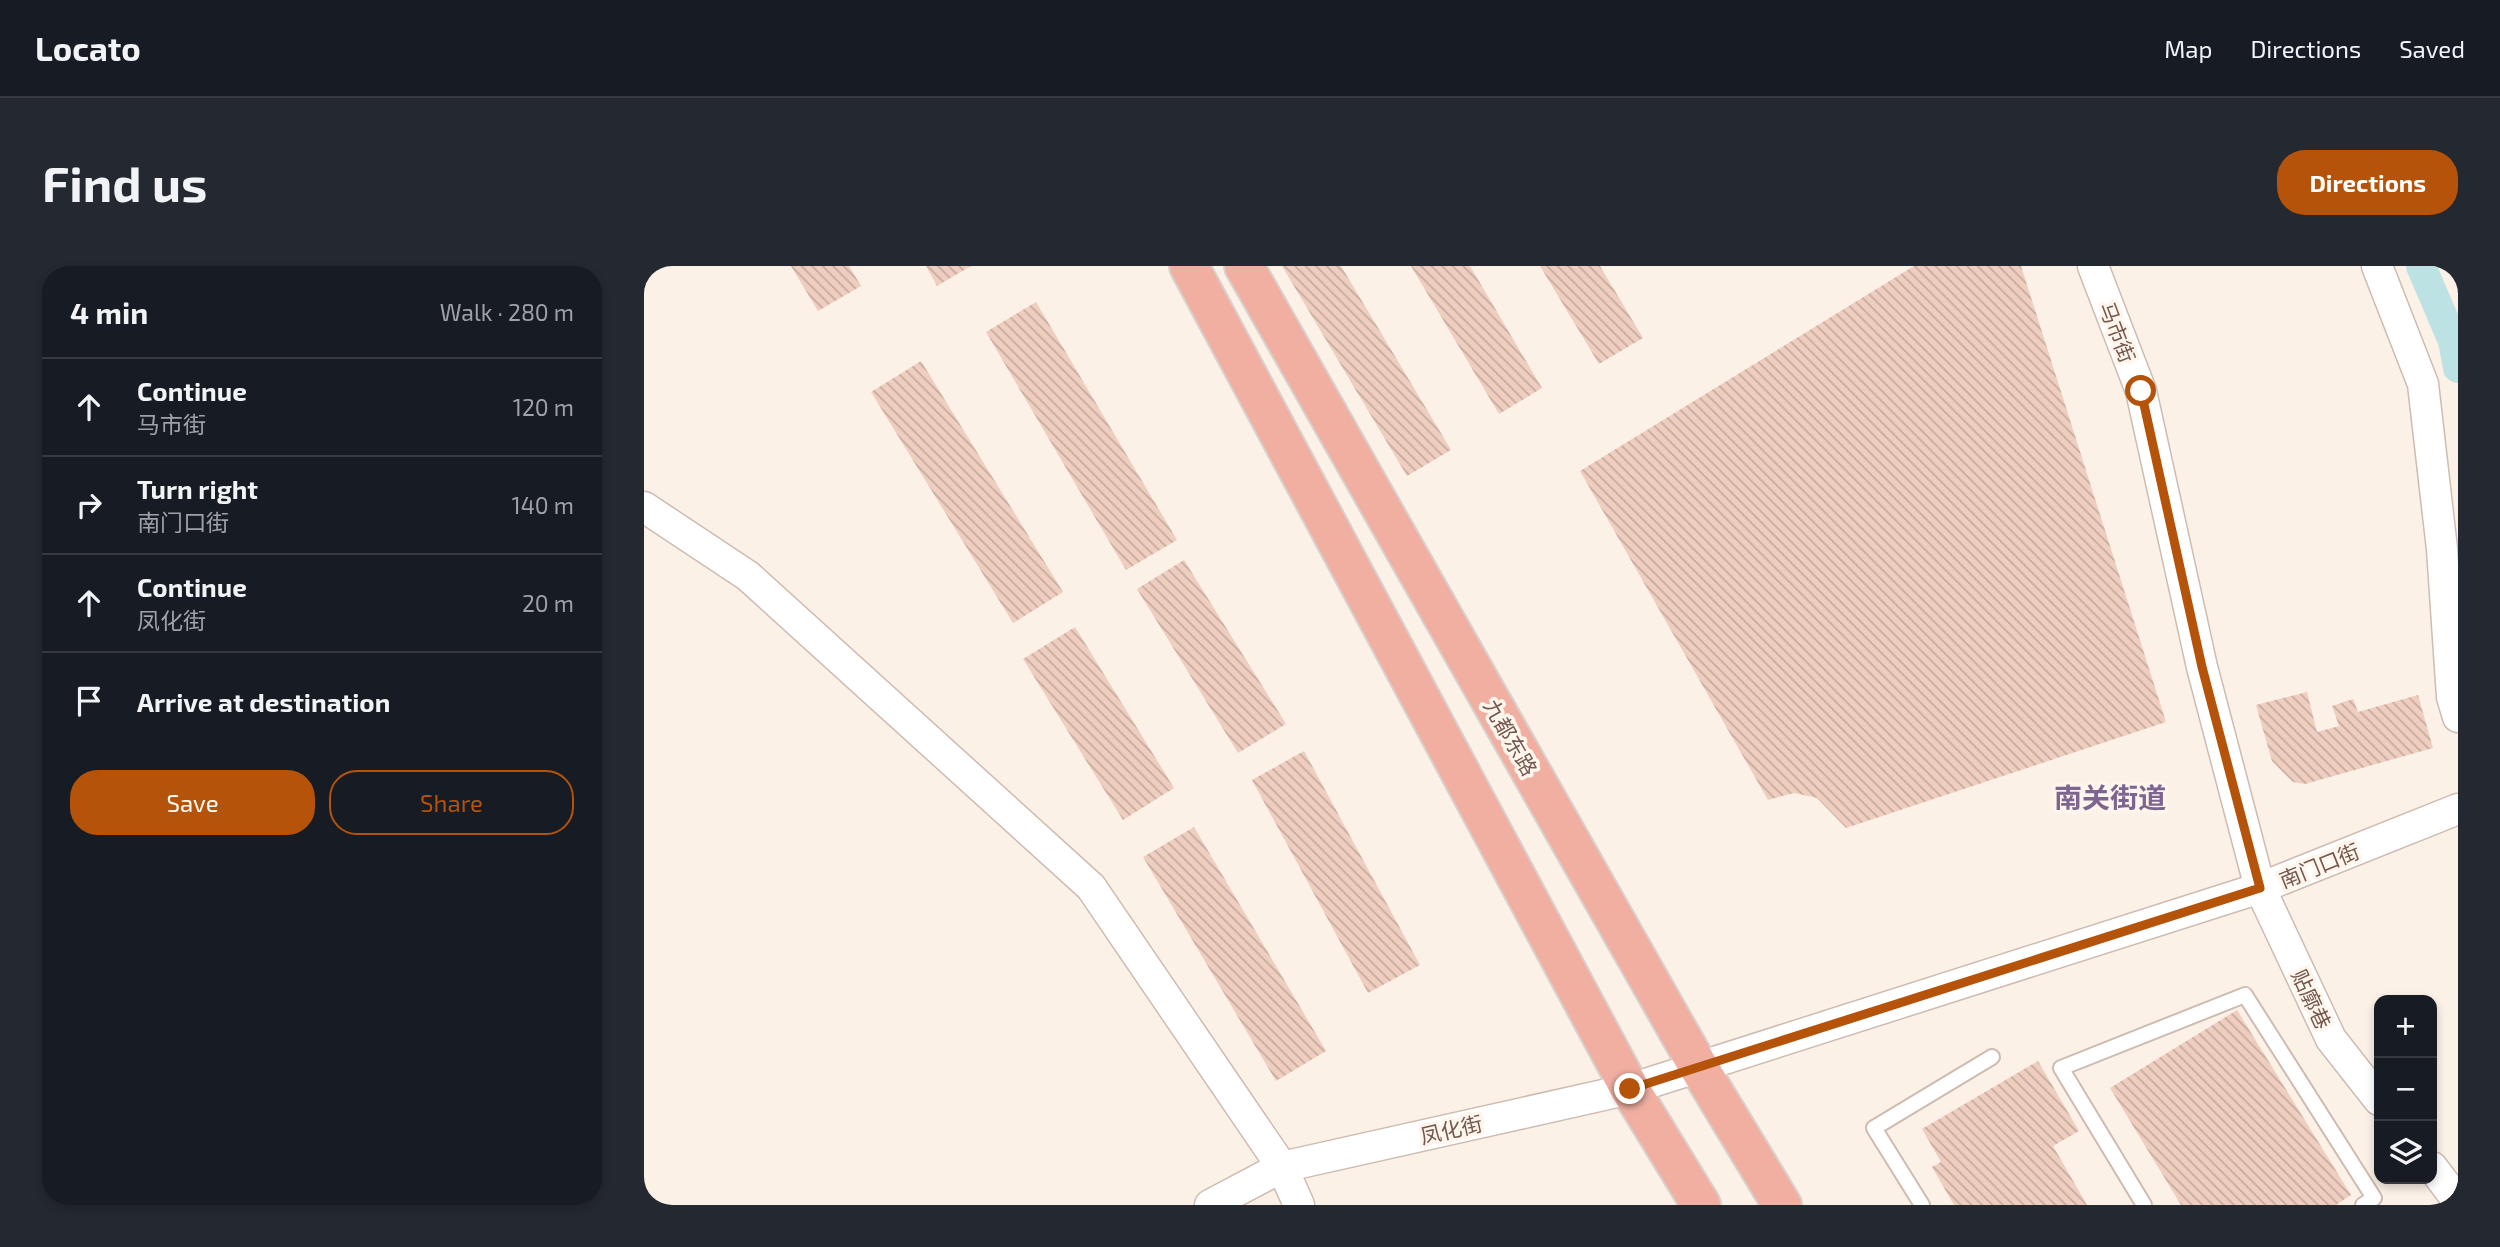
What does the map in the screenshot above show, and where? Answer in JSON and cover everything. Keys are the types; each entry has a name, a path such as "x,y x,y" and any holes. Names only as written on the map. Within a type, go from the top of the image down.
{"highway":[{"path":"1189,266 1630,1089 1701,1205"},
{"name":"九都东路","path":"1244,266 1698,1066 1782,1205"}],"street":[{"name":"马市街","path":"2093,266 2141,391 2202,667 2260,888"},
{"path":"2377,266 2423,384 2442,549 2452,697 2458,717"},
{"path":"644,507 748,576 1091,887 1282,1167 1299,1205"},
{"name":"南门口街","path":"1698,1066 2260,888 2458,809"},
{"name":"贴廓巷","path":"2260,888 2331,1039 2374,1094"},
{"name":"凤化街","path":"1210,1205 1282,1167 1630,1089 1698,1066"},
{"path":"2437,1173 2458,1200"}],"lane":[{"path":"2144,1205 2060,1068 2245,995 2374,1198 2363,1205"},
{"path":"1922,1205 1874,1128 1992,1057"}],"building":[{"path":"791,266 849,266 861,286 818,311"},
{"path":"926,266 971,266 937,286"},
{"path":"1282,266 1341,266 1451,450 1407,476"},
{"path":"1411,266 1470,266 1542,388 1499,414"},
{"path":"1540,266 1600,266 1643,338 1599,364"},
{"path":"1914,266 2021,266 2166,722 1846,828 1817,798 1794,793 1768,800 1580,471"},
{"path":"1036,302 1177,540 1126,570 986,332"},
{"path":"921,361 1063,592 1013,623 871,392"},
{"path":"1184,560 1286,724 1238,753 1137,589"},
{"path":"1075,627 1174,788 1123,820 1023,659"},
{"path":"2307,692 2317,732 2339,726 2332,706 2353,699 2358,712 2418,695 2433,748 2305,784 2293,782 2272,761 2256,705"},
{"path":"1304,751 1420,965 1368,993 1252,780"},
{"path":"1194,827 1326,1051 1276,1081 1143,857"},
{"path":"2237,1010 2351,1195 2336,1205 2181,1205 2110,1088"},
{"path":"2038,1061 2079,1131 2053,1146 2087,1205 1954,1205 1932,1167 1941,1162 1922,1129"}],"waterway":[{"path":"2421,266 2453,341 2458,368"}],"district":[{"name":"南关街道","path":"2110,797"}],"route":[{"path":"1630,1089 2260,888 2202,667 2141,391"}]}
